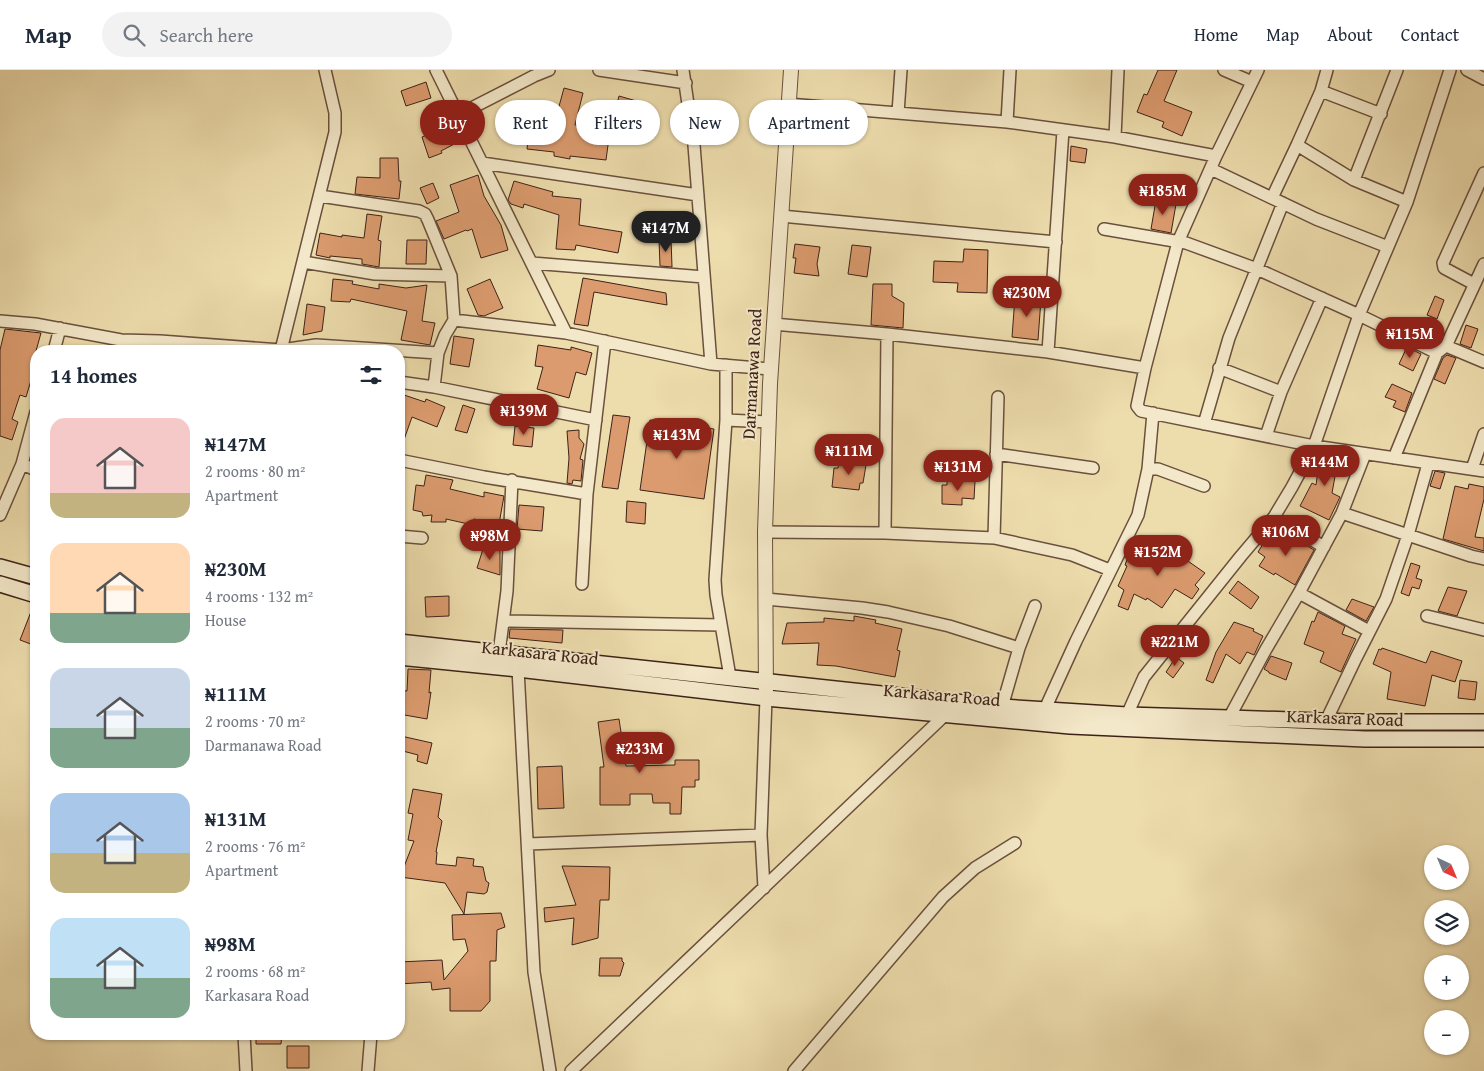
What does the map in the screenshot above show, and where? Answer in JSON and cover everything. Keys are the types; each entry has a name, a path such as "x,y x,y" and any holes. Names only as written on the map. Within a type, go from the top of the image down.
{"main road":[{"path":"0,567 30,575"},
{"path":"0,584 30,593"},
{"name":"Karkasara Road","path":"405,643 1002,707 1127,715 1326,721 1484,720"},
{"name":"Karkasara Road","path":"405,658 766,698 1070,726 1365,739 1484,739"}],"street":[{"path":"282,345 335,132 335,113 325,70"},
{"path":"436,70 451,100"},
{"path":"485,101 549,70"},
{"path":"599,70 686,83"},
{"path":"683,70 694,145 711,364"},
{"name":"Darmanawa Road","path":"788,100 792,70"},
{"path":"898,113 901,70"},
{"path":"1007,122 1010,70"},
{"path":"1115,137 1118,70"},
{"path":"1224,70 1252,82"},
{"path":"1258,70 1216,156 1178,242 1144,368 1137,406 1141,411 1314,446 1484,472"},
{"path":"1272,198 1321,90 1327,70"},
{"path":"1354,180 1397,70"},
{"path":"1127,715 1144,677 1274,517 1314,446 1359,315 1407,202 1450,70"},
{"path":"1467,70 1484,79"},
{"path":"1321,90 1381,114"},
{"path":"868,111 1007,122 1115,137 1216,156"},
{"path":"1048,352 1063,130"},
{"path":"473,145 566,333"},
{"name":"Darmanawa Road","path":"766,698 765,532 773,324 785,145"},
{"path":"1297,145 1354,180 1407,202"},
{"path":"482,163 698,195"},
{"path":"1211,169 1316,219 1388,247"},
{"path":"1474,284 1444,268 1443,263 1484,173"},
{"path":"320,196 419,211 428,220 451,276 454,320 445,335 438,353 434,387"},
{"path":"1204,424 1229,338 1283,203"},
{"path":"781,216 1056,242"},
{"path":"1104,229 1186,243 1257,269 1359,315 1442,349 1484,362"},
{"path":"303,262 375,274 451,276"},
{"path":"532,263 704,277"},
{"path":"1394,458 1442,349 1484,264"},
{"path":"1266,436 1281,392 1322,298"},
{"path":"454,320 566,333 711,364 771,369"},
{"path":"0,321 35,324 120,340 205,345"},
{"path":"773,324 887,334 1048,352 1144,368"},
{"path":"56,345 60,328"},
{"path":"885,533 887,334"},
{"path":"582,584 588,494 605,341"},
{"path":"405,352 438,353"},
{"path":"726,365 726,420 715,580 730,677"},
{"path":"1219,368 1281,392"},
{"path":"405,383 596,420"},
{"path":"994,538 998,397"},
{"path":"1045,709 1138,515 1148,469 1153,413"},
{"path":"726,420 769,422"},
{"path":"0,515 3,500 22,464 30,434"},
{"path":"1472,469 1484,434"},
{"path":"996,454 1093,468"},
{"path":"1229,718 1342,513 1365,454"},
{"path":"405,461 588,494"},
{"path":"22,464 30,467"},
{"path":"1326,721 1386,600 1408,535 1428,464"},
{"path":"1148,469 1158,469 1204,486"},
{"path":"499,653 507,591 512,480"},
{"path":"1342,513 1484,559"},
{"path":"1274,517 1324,547"},
{"path":"765,532 885,533 994,538 1072,555 1110,570"},
{"path":"405,537 422,538"},
{"path":"1299,594 1369,631"},
{"path":"766,599 888,612 950,626 1019,648"},
{"path":"1002,707 1019,648 1035,606"},
{"path":"1426,616 1484,630"},
{"path":"503,621 721,625"},
{"path":"518,669 534,972 550,1071"},
{"path":"764,888 761,835 766,698"},
{"path":"571,1071 945,715"},
{"path":"528,844 761,835"},
{"path":"794,1071 943,897 975,868 1014,843"},
{"path":"244,1040 246,1071"},
{"path":"368,1071 371,1040"}],"building":[{"path":"1158,70 1177,70 1164,101 1192,112 1182,136 1162,127 1164,122 1137,112 1144,94 1147,95"},
{"path":"426,82 431,98 406,106 401,91"},
{"path":"564,88 583,93 581,100 576,100 576,145 608,145 606,160 570,156 570,159 554,156 554,152 527,149 527,145 566,145 566,100 561,100"},
{"path":"619,96 633,100 618,100"},
{"path":"425,145 452,145 441,151 442,153 429,158"},
{"path":"1071,146 1087,149 1085,163 1070,161"},
{"path":"380,158 398,158 399,181 401,181 399,199 355,194 357,177 380,178"},
{"path":"478,175 484,196 501,225 508,250 481,258 472,229 444,239 436,221 459,212 450,185"},
{"path":"514,181 553,192 552,196 581,199 579,225 622,232 618,253 576,245 575,250 556,249 559,215 524,204 523,208 511,204 508,200"},
{"path":"433,183 439,198 427,204 420,188"},
{"path":"1156,200 1176,204 1171,233 1151,229"},
{"path":"367,214 382,216 378,240 381,241 379,267 362,264 362,259 330,256 330,258 316,255 320,233 364,238"},
{"path":"659,239 671,239 672,267 660,266"},
{"path":"407,240 427,240 426,264 406,264"},
{"path":"795,244 820,247 817,264 819,276 794,273 796,258 793,258"},
{"path":"852,245 871,247 867,277 848,274"},
{"path":"964,249 988,250 987,293 957,292 958,283 933,282 934,261 963,262"},
{"path":"583,278 666,293 667,305 594,292 588,326 574,324"},
{"path":"333,279 353,281 352,284 379,289 379,284 406,288 427,285 422,321 435,323 430,345 401,340 407,311 351,299 350,302 331,301"},
{"path":"490,279 503,308 484,316 478,315 467,289"},
{"path":"873,284 892,284 892,296 904,303 903,328 871,325"},
{"path":"1435,296 1444,300 1437,319 1427,315"},
{"path":"1015,297 1041,299 1038,340 1012,337"},
{"path":"307,304 325,307 322,331 303,335"},
{"path":"1466,325 1478,329 1471,348 1460,344"},
{"path":"5,329 41,333 38,345 30,345 30,384 26,397 20,395 12,419 18,422 12,440 0,436 0,350"},
{"path":"454,336 474,339 469,367 450,364"},
{"path":"538,345 571,350 571,347 592,353 586,375 576,372 569,398 537,389 543,367 535,366"},
{"path":"1407,347 1421,354 1413,371 1399,364"},
{"path":"1447,355 1456,358 1445,384 1434,379 1443,358"},
{"path":"1392,384 1412,393 1405,412 1393,407 1396,401 1385,397"},
{"path":"405,395 425,402 426,399 445,407 437,427 412,417 405,437"},
{"path":"463,405 475,409 467,433 455,430"},
{"path":"613,415 630,417 618,489 602,487"},
{"path":"650,420 714,429 704,499 640,490"},
{"path":"515,426 534,428 532,447 513,445"},
{"path":"579,430 579,438 584,444 580,459 583,460 581,481 573,480 572,484 567,483 569,458 567,431"},
{"path":"1320,456 1352,461 1349,473 1336,471 1332,493 1340,497 1329,520 1300,506 1312,483 1316,485"},
{"path":"839,462 866,465 863,483 860,483 859,490 832,487 834,468 838,468"},
{"path":"1435,471 1445,473 1440,489 1430,486"},
{"path":"426,475 453,480 450,489 484,497 484,492 504,496 499,524 474,519 473,525 446,519 446,522 431,522 432,515 423,516 422,512 413,510 416,485 424,486"},
{"path":"947,480 975,481 974,499 962,498 962,505 942,504 942,485 947,485"},
{"path":"1469,484 1484,487 1484,499 1475,537 1484,538 1484,551 1443,539 1455,486 1468,489"},
{"path":"627,501 646,503 645,524 626,522"},
{"path":"519,505 544,507 542,531 517,529"},
{"path":"1281,530 1314,550 1295,585 1259,566 1265,557 1258,552 1265,541 1272,546"},
{"path":"1179,545 1189,553 1185,559 1205,573 1195,585 1199,589 1192,599 1175,589 1162,608 1147,598 1146,600 1134,594 1128,610 1118,606 1124,590 1118,586 1127,566 1125,565 1132,547 1167,560"},
{"path":"483,549 500,549 500,575 477,568"},
{"path":"1411,563 1420,566 1416,578 1422,580 1419,589 1412,587 1409,596 1401,593"},
{"path":"1238,581 1259,597 1251,609 1229,593"},
{"path":"1448,587 1467,591 1457,616 1438,611"},
{"path":"449,596 449,616 426,617 425,597"},
{"path":"1352,599 1374,607 1366,621 1346,610"},
{"path":"1318,612 1345,626 1342,634 1356,639 1341,672 1320,662 1324,652 1304,644 1312,621 1314,622"},
{"path":"30,614 30,644 20,640"},
{"path":"854,616 876,620 875,623 902,629 897,650 900,651 895,677 836,666 817,665 819,643 782,644 787,623 824,622 824,618 854,621"},
{"path":"1234,622 1254,629 1253,631 1263,636 1254,655 1247,652 1240,664 1226,654 1213,683 1206,680 1216,652"},
{"path":"510,629 563,630 562,643 509,638"},
{"path":"1382,648 1426,663 1431,651 1462,661 1455,682 1432,675 1425,706 1387,699 1391,672 1373,664 1379,649 1381,650"},
{"path":"1271,656 1292,663 1286,680 1264,669"},
{"path":"1176,657 1184,663 1173,678 1166,672"},
{"path":"408,669 431,670 429,693 431,692 427,719 405,715 405,691 407,691"},
{"path":"1460,680 1477,682 1475,700 1458,698"},
{"path":"619,719 626,766 675,765 675,760 699,760 699,780 695,780 695,787 682,787 681,814 670,814 670,803 653,803 652,794 630,794 630,805 600,805 600,767 604,767 598,722"},
{"path":"405,737 432,743 427,764 417,761 418,755 405,752"},
{"path":"562,766 564,808 538,809 537,767"},
{"path":"413,789 442,794 438,817 442,821 436,852 436,864 456,866 457,857 474,859 473,866 483,867 486,881 489,883 487,892 484,894 467,892 464,914 445,883 405,878 405,864 414,841 408,840 413,814 408,813"},
{"path":"562,866 610,867 609,900 600,900 598,938 572,945 574,918 545,922 544,908 576,905"},
{"path":"501,913 505,927 497,930 496,961 490,961 490,1001 481,1011 450,1011 450,988 432,990 431,982 405,984 405,962 442,960 444,980 468,951 465,939 453,940 452,915"},
{"path":"600,958 622,958 624,963 620,976 599,976"},
{"path":"256,1040 281,1040 281,1044 256,1044"},
{"path":"287,1046 309,1046 309,1068 287,1068"}]}
